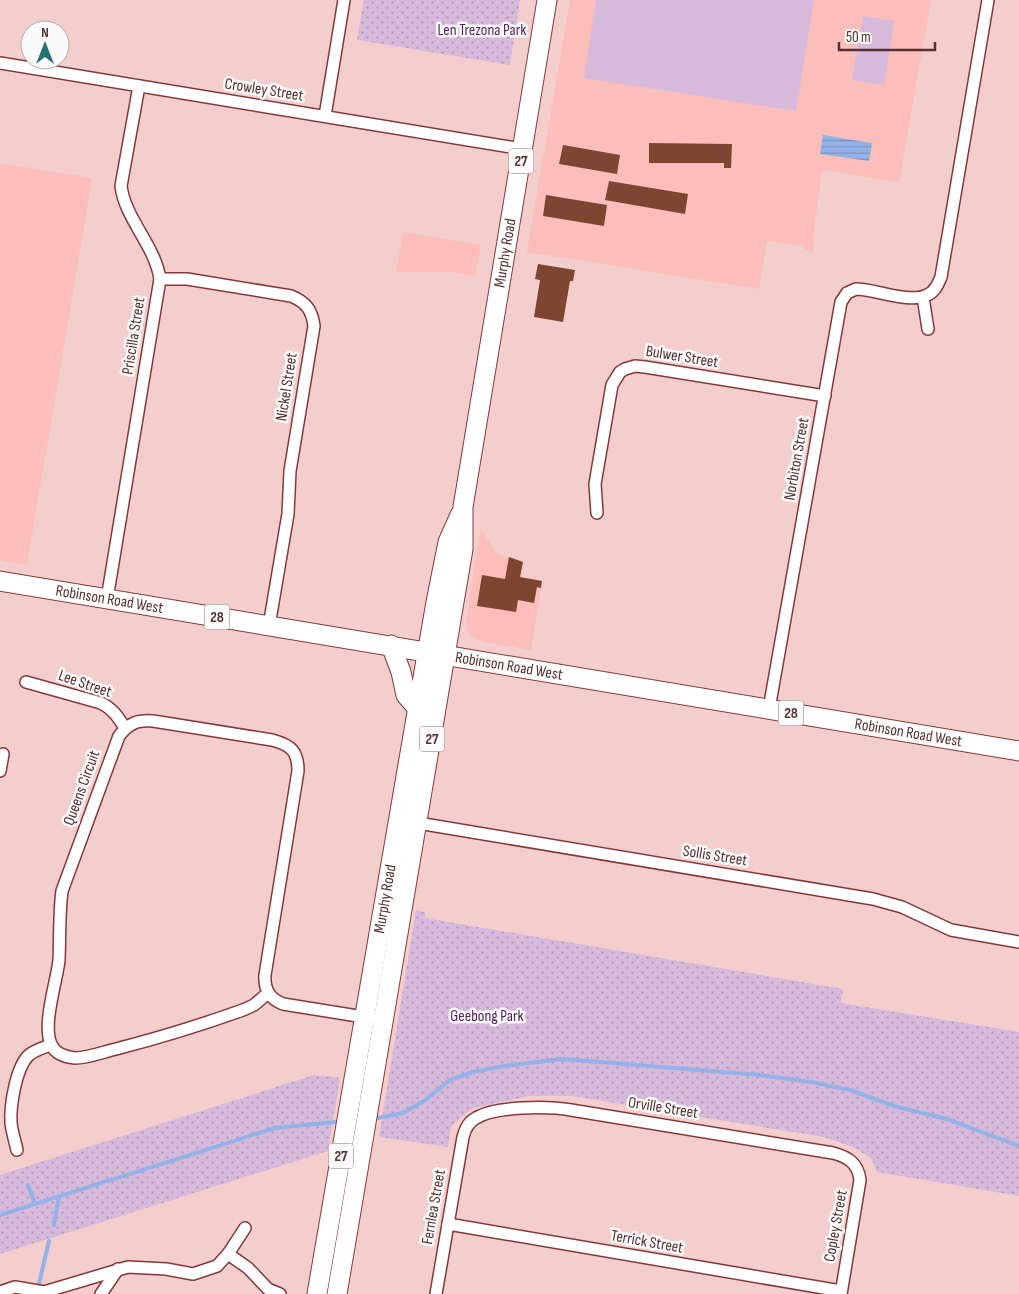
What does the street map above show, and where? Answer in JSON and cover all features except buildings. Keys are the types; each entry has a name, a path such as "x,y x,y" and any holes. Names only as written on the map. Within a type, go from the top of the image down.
{"main road":[{"name":"Murphy Road","path":"317,1294 364,1018 408,821 437,653 448,542 463,507 547,0"},
{"name":"Robinson Road West","path":"0,581 1019,751"},
{"path":"390,645 401,672 406,694 418,710"},
{"name":"Murphy Road","path":"338,1294 384,1021 408,821 418,710 437,653"}],"street":[{"path":"325,116 344,0"},
{"path":"928,329 923,297 933,292 941,277 988,0"},
{"name":"Crowley Street","path":"0,63 522,149"},
{"name":"Priscilla Street","path":"107,599 160,278 125,200 121,186 139,86"},
{"name":"Nickel Street","path":"160,278 187,279 292,296 305,303 313,319 314,326 289,480 288,514 269,626"},
{"name":"Norbiton Street","path":"769,709 839,309 843,297 850,291 856,290 923,297"},
{"name":"Bulwer Street","path":"597,513 596,484 610,394 616,377 625,369 635,366 645,367 825,396"},
{"name":"Lee Street","path":"26,682 110,707 125,728"},
{"path":"125,728 136,721 153,721 272,740 286,745 293,750 297,757 298,771 264,982 268,993 277,1001 288,1005 384,1021"},
{"name":"Queens Circuit","path":"50,1045 48,1032 49,1018 59,961 59,912 62,891 115,744 125,728"},
{"path":"0,771 3,754"},
{"name":"Sollis Street","path":"408,821 873,899 902,907 951,930 1019,942"},
{"path":"17,1150 11,1123 13,1098 20,1070 31,1054 50,1045 58,1053 66,1056 81,1057 158,1039 243,1010 254,1005 268,993"},
{"name":"Orville Street","path":"466,1127 476,1118 492,1112 557,1108 833,1153 847,1158 855,1165"},
{"name":"Fernlea Street","path":"436,1294 466,1127"},
{"name":"Copley Street","path":"841,1293 859,1186 859,1174 855,1165"},
{"name":"Terrick Street","path":"448,1224 841,1293"},
{"path":"0,1292 15,1287 44,1292 128,1267 166,1269 193,1274 217,1266 228,1254 245,1228"},
{"path":"228,1254 248,1268 268,1289 280,1294"},
{"path":"101,1294 118,1269"}],"shaded area":[{"path":"570,0 931,0 899,182 822,170 813,237 813,253 800,246 767,241 759,289 527,252"},
{"path":"0,163 92,178 27,565 0,560"},
{"path":"403,232 481,245 475,276 452,272 396,272"},
{"path":"481,528 496,553 523,562 521,577 542,581 531,650 484,642 474,638 468,631 466,621"}],"green space":[{"name":"Len Trezona Park","path":"364,0 520,0 510,65 357,40"},
{"path":"596,0 814,0 796,111 584,78"},
{"path":"863,16 894,21 884,85 852,80"},
{"name":"Geebong Park","path":"416,910 425,912 425,918 843,989 841,1003 1019,1032 1019,1196 877,1172 871,1158 853,1147 824,1137 572,1096 529,1096 473,1108 451,1127 448,1147 379,1137"},
{"path":"314,1075 340,1078 328,1151 0,1254 0,1175"}],"water":[{"path":"823,135 872,143 869,161 820,154"}],"waterway":[{"path":"378,1118 403,1113 424,1101 450,1080 473,1072 504,1066 563,1059 760,1075 811,1082 850,1090 894,1106 947,1119 1019,1146"},
{"path":"0,1215 275,1128 335,1122"},
{"path":"28,1185 35,1204"},
{"path":"54,1225 59,1196"},
{"path":"39,1284 49,1241"}]}
